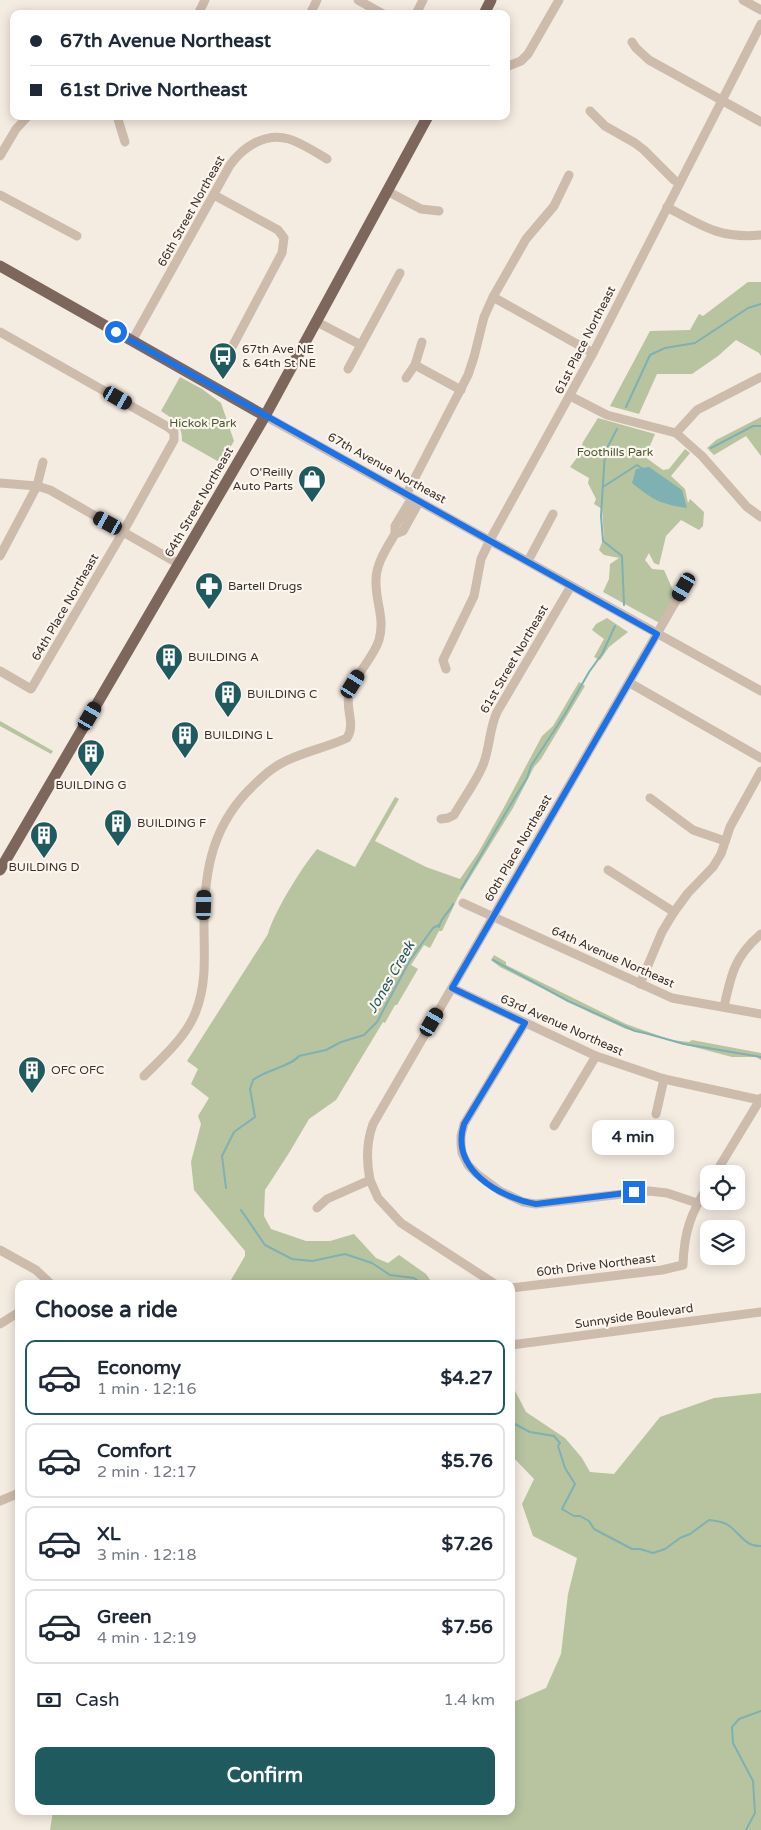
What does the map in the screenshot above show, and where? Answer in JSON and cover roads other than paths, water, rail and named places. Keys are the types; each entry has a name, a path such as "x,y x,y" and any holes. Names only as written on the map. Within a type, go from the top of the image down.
{"main road":[{"name":"64th Street Northeast","path":"0,870 265,416 426,120"},
{"name":"67th Avenue Northeast","path":"0,266 265,416"}],"street":[{"path":"358,0 376,10"},
{"path":"510,66 521,62 528,54 559,0"},
{"path":"743,0 761,10"},
{"name":"61st Place Northeast","path":"446,669 443,660 474,596 481,559 490,540 593,353 761,24"},
{"path":"632,42 639,52 649,60 761,122"},
{"path":"590,111 605,126 635,143 679,183"},
{"path":"0,156 16,129 24,120"},
{"path":"118,120 125,142"},
{"name":"66th Street Northeast","path":"132,341 236,156 243,149 259,141 276,138 289,139 327,159"},
{"path":"144,1076 188,1028 200,1002 204,979 205,885 213,849 225,821 233,808 249,790 280,764 347,738 352,731 348,696 353,684 379,642 382,625 376,582 377,569 396,534 395,526 412,498 461,390 474,357 484,317 493,297 526,239 554,206 569,174"},
{"path":"387,191 421,209 440,211"},
{"path":"0,195 77,236"},
{"path":"214,195 278,230 284,238 282,253 222,366"},
{"path":"667,207 720,233 738,236 761,235"},
{"path":"348,369 400,273"},
{"path":"493,297 593,353"},
{"path":"317,322 361,345"},
{"name":"64th Place Northeast","path":"0,332 174,432 174,440 123,532 31,688 0,671"},
{"path":"406,378 415,365 422,342"},
{"path":"415,365 461,390"},
{"path":"676,433 697,410 761,377"},
{"path":"570,396 607,415 676,433 702,456 747,507 761,517"},
{"name":"67th Avenue Northeast","path":"265,416 761,691"},
{"path":"0,556 37,486 43,462"},
{"path":"0,484 37,486 50,490 179,564"},
{"path":"528,562 553,514"},
{"name":"61st Street Northeast","path":"441,819 454,815 478,775 484,764 494,717 571,586"},
{"name":"60th Place Northeast","path":"370,1180 366,1156 368,1137 373,1124 684,587"},
{"path":"630,683 761,758"},
{"path":"640,984 662,932 688,893 713,867 721,854 730,827 761,771"},
{"path":"650,798 693,830 725,841"},
{"path":"608,870 674,912"},
{"name":"64th Avenue Northeast","path":"463,903 672,998 761,1014"},
{"path":"724,1007 730,981 741,953 761,934"},
{"name":"63rd Avenue Northeast","path":"452,988 596,1056 664,1080 760,1099"},
{"path":"525,1023 464,1124 461,1136 462,1153 468,1165 500,1191 523,1202 536,1204 649,1191 667,1193 697,1203 700,1198"},
{"path":"554,1126 596,1056"},
{"path":"656,1114 664,1080"},
{"path":"720,1165 760,1099"},
{"path":"317,1208 327,1199 370,1180 378,1198 401,1223 488,1280"},
{"name":"60th Drive Northeast","path":"515,1288 662,1270 683,1265 683,1246 697,1203"},
{"path":"0,1250 36,1270 47,1280"},
{"name":"Sunnyside Boulevard","path":"515,1344 761,1312"},
{"path":"0,1324 15,1315"},
{"path":"0,1502 15,1495"}],"water":[{"path":"649,467 682,490 687,508 657,500 632,483 636,469"}],"waterway":[{"path":"626,407 650,355 665,348 695,343 748,308 761,304"},
{"path":"711,448 753,426 761,426"},
{"path":"617,429 605,452 601,516 603,541 622,556 624,605"},
{"path":"603,487 637,465 643,469"},
{"path":"461,889 527,778 531,766 602,654 615,626"},
{"path":"439,927 441,920 453,904"},
{"name":"Jones Creek","path":"226,1188 222,1156 234,1132 255,1117 250,1089 253,1080 290,1063 299,1056 326,1050 341,1042 364,1035 377,1022 410,960 433,928 439,925"},
{"name":"Jones Creek","path":"493,960 568,1001 635,1031 684,1044 761,1057"},
{"name":"Jones Creek","path":"241,1210 265,1245 292,1259 312,1261 345,1254 372,1263 390,1275 417,1280"},
{"name":"Jones Creek","path":"515,1424 530,1432 554,1436 560,1443 558,1446 565,1468 575,1484 562,1509 574,1516 580,1516 589,1521 594,1529 632,1549 653,1553 665,1549 709,1520 726,1524 747,1542 755,1546 761,1546"},
{"name":"Jones Creek","path":"746,1830 755,1813 753,1781 733,1743 732,1727 739,1719 761,1711"}],"place":[{"name":"67th Ave NE & 64th St NE","path":"223,380"},
{"name":"O'Reilly Auto Parts","path":"312,503"},
{"name":"Bartell Drugs","path":"209,610"},
{"name":"BUILDING A","path":"169,681"},
{"name":"BUILDING C","path":"228,718"},
{"name":"BUILDING L","path":"185,759"},
{"name":"BUILDING G","path":"91,777"},
{"name":"BUILDING F","path":"118,847"},
{"name":"BUILDING D","path":"44,859"},
{"name":"OFC OFC","path":"32,1094"}],"park label":[{"name":"Hickok Park","path":"203,423"},
{"name":"Foothills Park","path":"615,452"}]}
